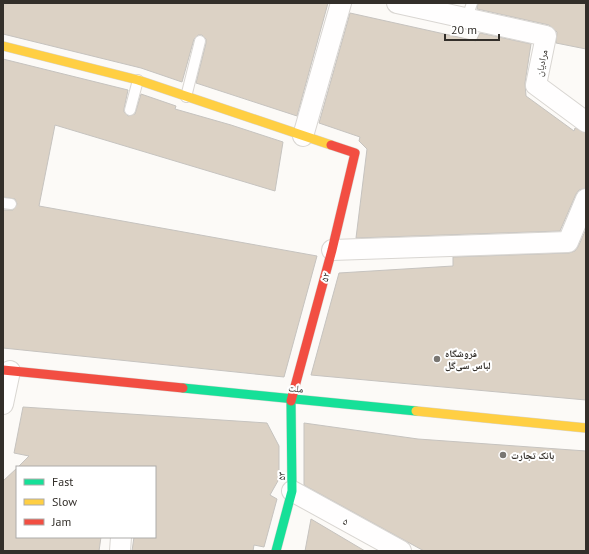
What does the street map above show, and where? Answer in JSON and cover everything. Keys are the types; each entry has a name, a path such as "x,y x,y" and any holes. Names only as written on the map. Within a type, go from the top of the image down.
{"street":[{"path":"3,46 138,80 304,136 341,3"},
{"name":"مرادیان","path":"398,3 470,11 546,36 536,86 586,122"},
{"name":"۵۲","path":"291,399 332,250 355,154 304,136"},
{"path":"332,250 568,242 586,199"},
{"path":"3,404 6,371"},
{"name":"ملت","path":"6,371 586,428"},
{"name":"۵۳","path":"276,551 292,491 291,399"},
{"name":"۵","path":"292,491 400,551"},
{"path":"120,551 121,538"}],"lane":[{"path":"186,97 200,41"},
{"path":"130,110 138,80"}],"building":[{"path":"3,3 328,3 297,116 196,83 206,43 206,39 202,35 198,35 194,39 182,82 141,68 3,34"},
{"path":"478,3 586,3 586,49 556,43 557,32 549,25 477,9"},
{"path":"350,13 476,41 480,33 531,44 525,83 526,96 574,131 575,128 586,133 586,188 579,190 576,194 560,231 356,238 367,149 359,141 360,137 319,123"},
{"path":"3,59 128,90 124,112 128,116 135,114 141,94 176,106 175,109 283,142 275,191 55,125 39,206 317,256 284,377 3,348 3,210 13,210 17,204 15,199 3,197"},
{"path":"586,229 586,400 311,375 339,273 453,266 453,257 569,253 575,251 578,247"},
{"path":"23,407 267,423 279,446 279,479 270,495 277,499 264,547 254,545 253,551 132,551 134,538 156,538 156,466 19,466 29,456 14,453"},
{"path":"304,423 418,439 586,451 586,551 424,551 304,485"},
{"path":"16,469 16,538 101,538 99,551 3,551 3,481"},
{"path":"311,519 365,551 305,551"}],"traffic: fast":[{"path":"183,388 416,411"},
{"path":"276,551 292,491 291,401"}],"traffic: slow":[{"path":"3,46 138,80 331,145"},
{"path":"416,411 586,428"}],"traffic: jam":[{"path":"291,401 332,250 355,153 331,145"},
{"path":"3,370 183,388"}],"place":[{"name":"فروشگاه لباس سی‌گل","path":"437,359"},
{"name":"بانک تجارت","path":"503,455"}]}
